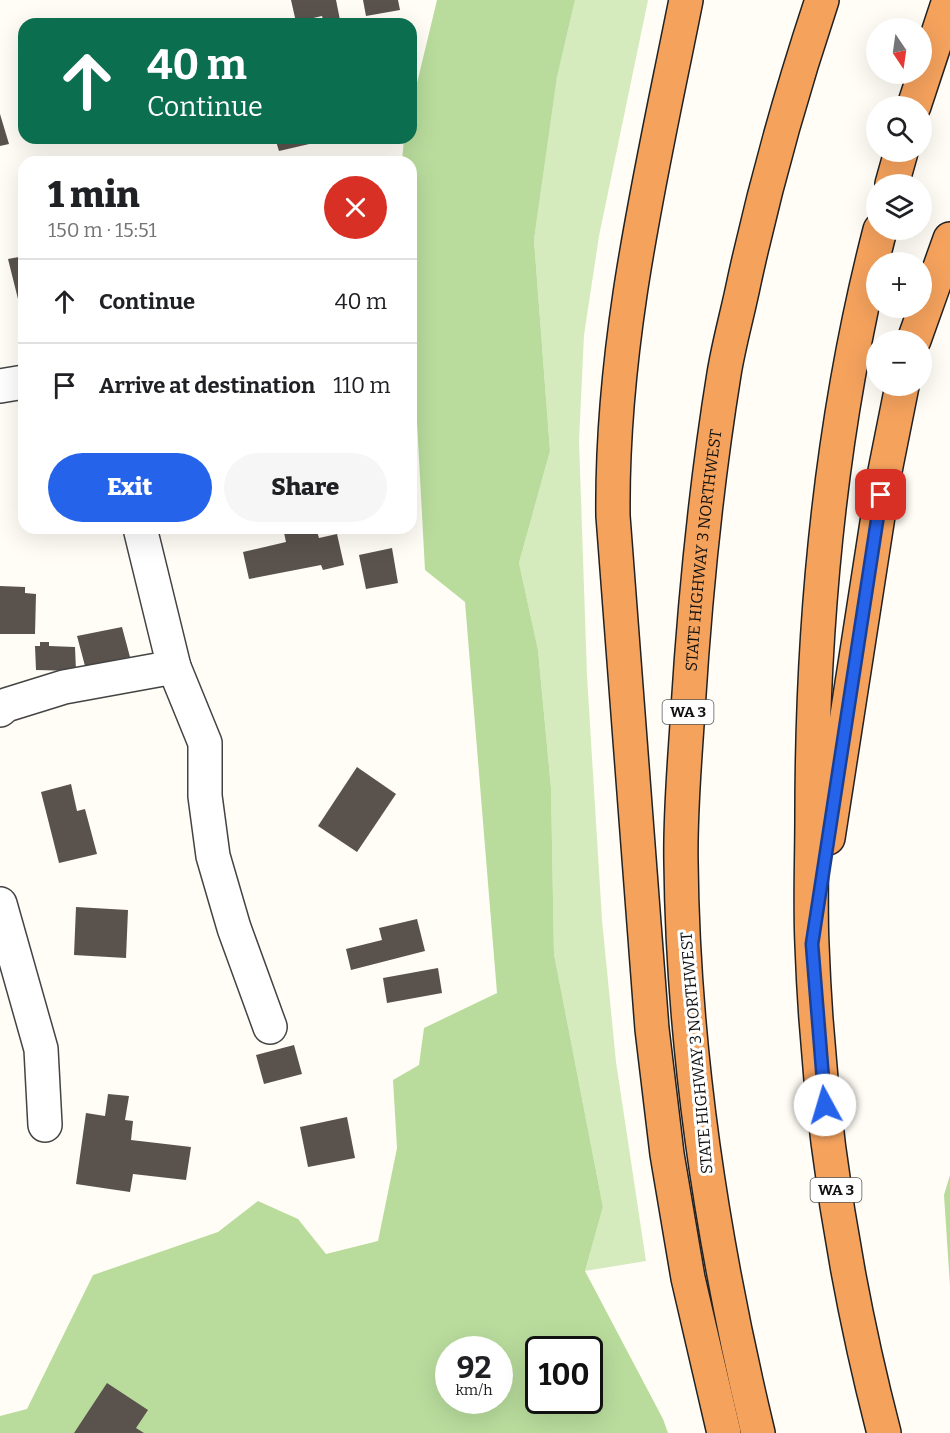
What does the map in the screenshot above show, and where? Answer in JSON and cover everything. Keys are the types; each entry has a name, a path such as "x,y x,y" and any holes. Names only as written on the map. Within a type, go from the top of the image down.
{"highway":[{"path":"686,0 628,295 612,460 613,516 652,1029 667,1154 688,1278 724,1433"},
{"name":"STATE HIGHWAY 3 NORTHWEST","path":"758,1433 726,1288 709,1192 693,1057 685,958 681,848 692,642 704,520 725,371 771,166 790,97 822,0"},
{"path":"917,96 949,0"},
{"path":"918,330 950,239"},
{"name":"WA 3","path":"878,240 843,416 828,522 818,618 812,732 812,944 821,1063 842,1230 857,1316 884,1433"},
{"path":"812,944 885,471 900,396"}],"street":[{"path":"0,386 18,383"},
{"path":"141,534 174,667 205,743 205,796 213,856 234,928 270,1027"},
{"path":"0,710 6,705 64,687 174,667"},
{"path":"0,904 41,1048 45,1125"}],"green space":[{"path":"437,0 575,0 557,77 534,240 550,451 519,563 538,650 551,788 554,954 603,1207 585,1271 663,1419 668,1433 0,1433 0,1416 27,1409 93,1275 218,1232 258,1201 298,1219 326,1254 378,1241 397,1148 393,1080 419,1065 424,1028 497,993 465,602 425,570 417,422 417,156 402,156 404,144 417,144 417,83"},
{"path":"575,0 648,0 599,236 584,335 579,441 587,676 602,920 616,1062 646,1261 585,1271 603,1207 554,954 551,788 538,650 519,563 550,451 534,240 557,76"},
{"path":"950,1175 950,1286 944,1195"}],"building":[{"path":"291,0 336,0 340,18 323,18 322,16 295,18"},
{"path":"363,0 398,0 400,10 366,16"},
{"path":"0,114 9,144 0,146"},
{"path":"277,144 309,144 279,151"},
{"path":"18,257 18,299 8,259"},
{"path":"284,534 318,534 319,538 337,534 344,565 323,570 321,565 249,579 243,552 286,542"},
{"path":"392,548 398,583 366,589 359,555"},
{"path":"0,586 25,587 25,593 36,594 35,634 0,634"},
{"path":"122,627 130,657 85,666 77,636"},
{"path":"40,642 49,642 49,646 75,647 76,671 36,670 35,646 40,646"},
{"path":"357,767 396,794 357,852 318,826"},
{"path":"71,784 77,811 85,809 97,854 59,863 41,792"},
{"path":"76,907 128,910 126,958 74,955"},
{"path":"417,919 425,951 351,970 346,949 382,940 379,928"},
{"path":"438,968 442,993 387,1003 383,978"},
{"path":"294,1045 302,1074 264,1084 256,1055"},
{"path":"108,1094 129,1096 125,1120 133,1121 131,1140 191,1147 186,1180 133,1174 130,1192 76,1184 86,1113 105,1116"},
{"path":"347,1117 355,1158 308,1167 300,1127"},
{"path":"107,1383 148,1410 136,1428 144,1433 74,1433"}],"route":[{"path":"825,1105 812,944 881,495"}]}
